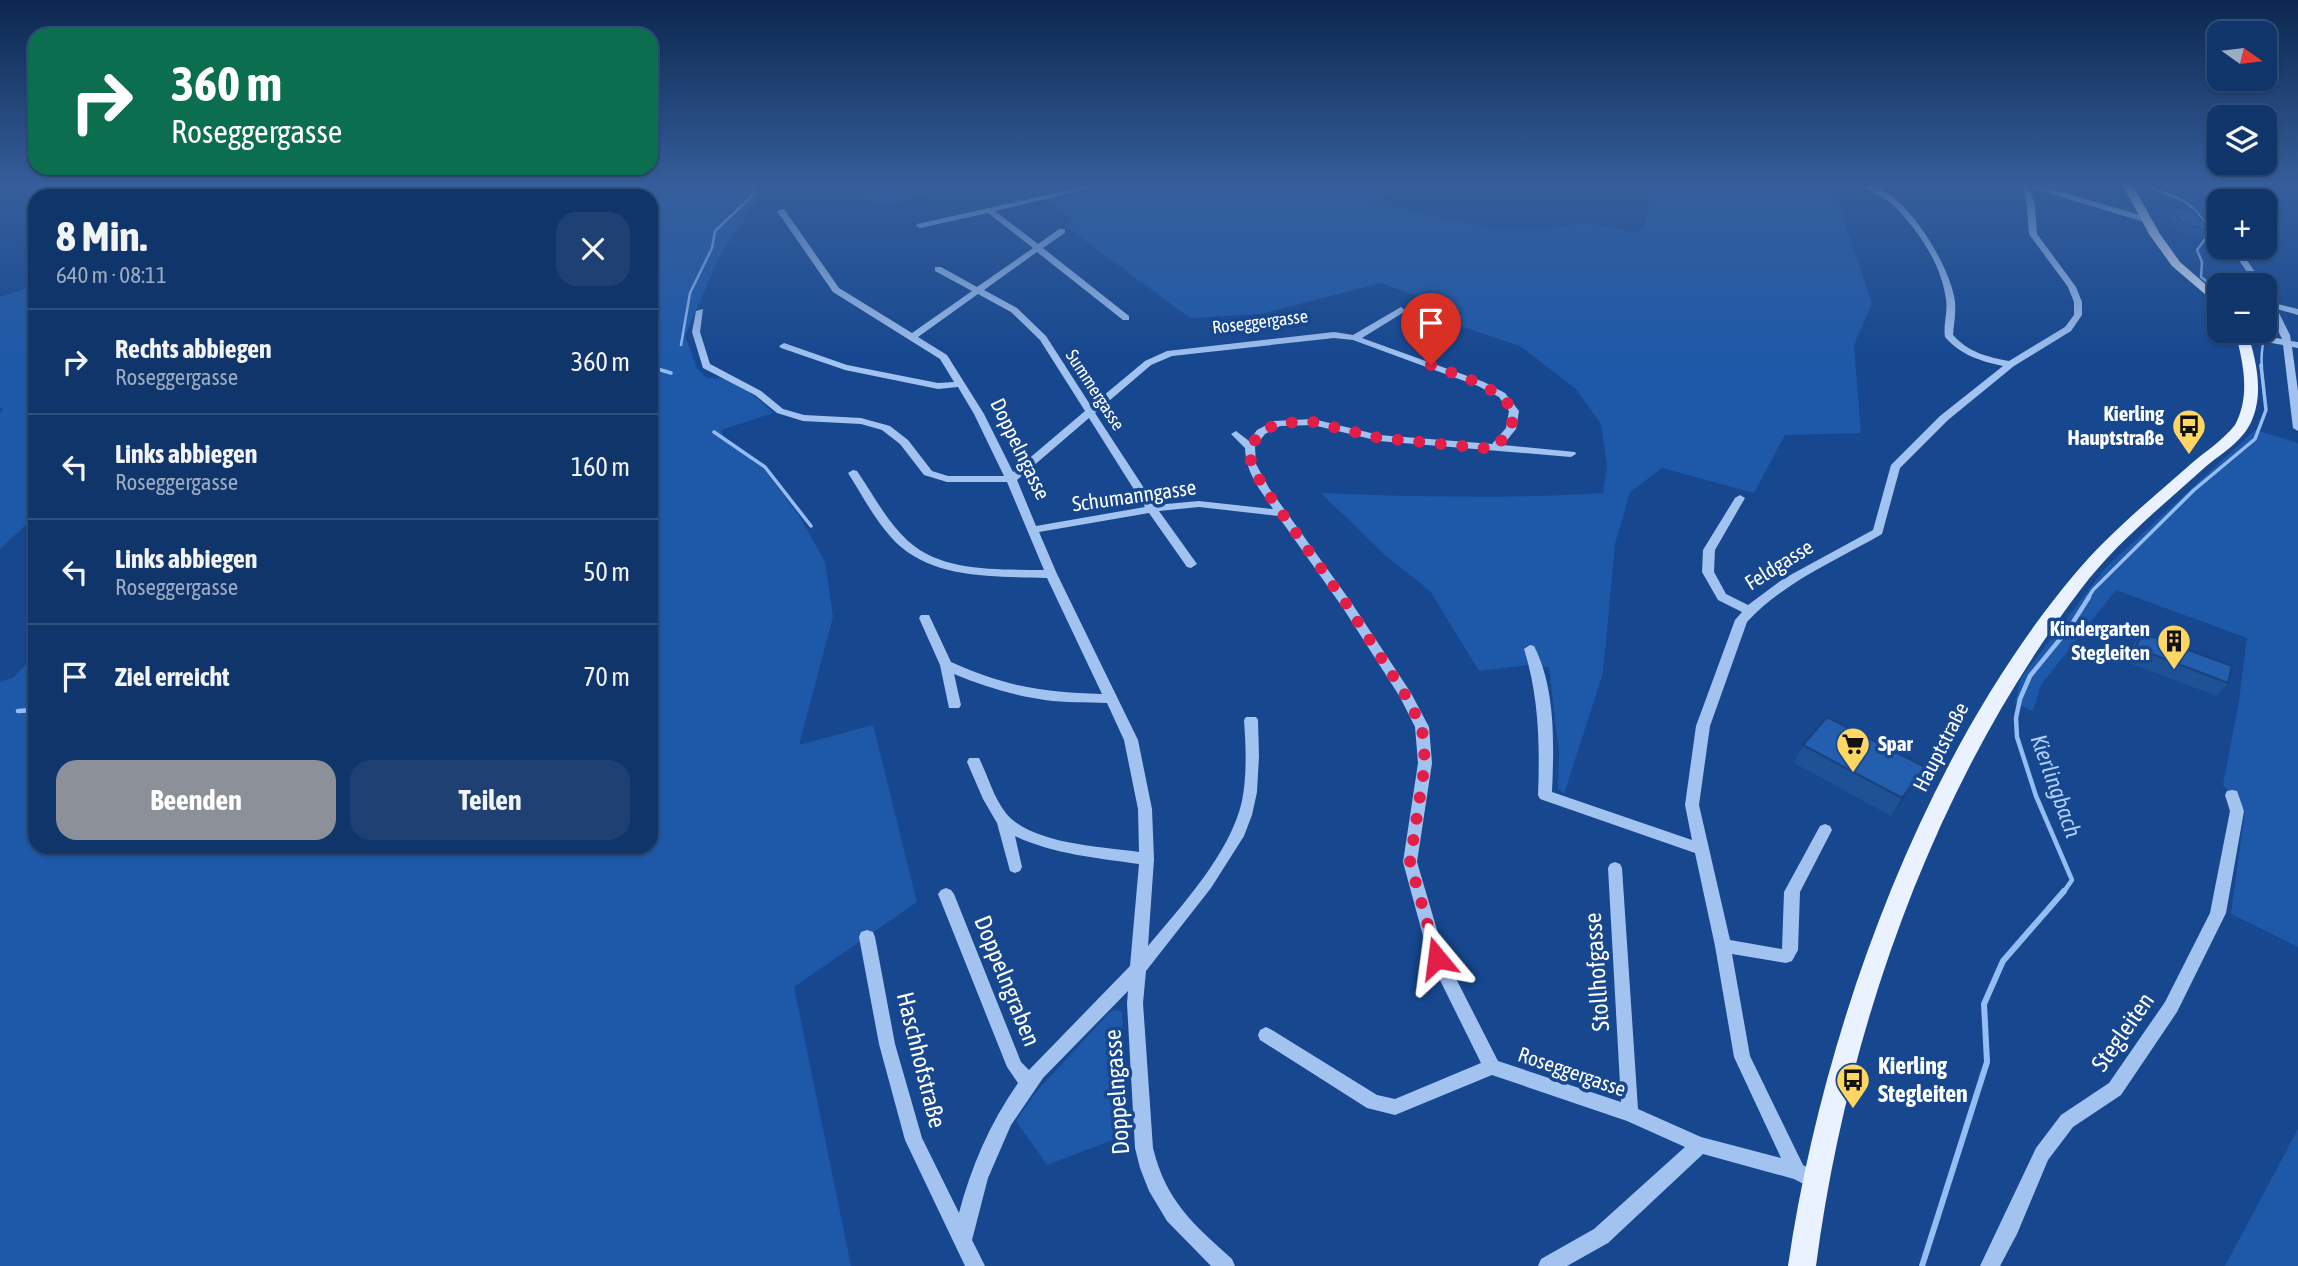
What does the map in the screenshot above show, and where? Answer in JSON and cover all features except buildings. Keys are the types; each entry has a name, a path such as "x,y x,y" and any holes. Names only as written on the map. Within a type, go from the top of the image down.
{"main road":[{"path":"2162,243 2182,271 2207,292"},
{"name":"Hauptstraße","path":"1802,1266 1806,1176 1834,1098 1879,953 1903,889 1960,763 2014,665 2078,581 2117,541 2244,424 2251,388 2243,343"}],"street":[{"name":"Doppelngasse","path":"803,243 836,290 944,358 962,384 1011,480 1051,574 1131,740 1144,809 1147,859 1135,1003 1144,1147 1148,1171 1158,1194 1176,1221 1225,1266"},
{"path":"1031,243 1126,318"},
{"path":"912,337 1046,243"},
{"path":"1927,243 1945,279 1950,298 1948,335 1957,347 1980,359 2011,364"},
{"name":"Feldgasse","path":"1806,1176 1742,1057 1723,946 1692,805 1703,726 1741,620 1749,611 1768,593 1878,532 1895,467 1944,418 2011,364 2068,329 2078,315 2078,302 2072,287 2040,243"},
{"name":"Summergasse","path":"938,269 1014,310 1043,338 1152,509 1191,564"},
{"path":"2277,306 2298,312"},
{"path":"1355,338 1401,310"},
{"path":"700,311 696,332 706,366 758,393 780,411 803,418 861,421 886,428 904,442 928,473 947,480 1011,480 1148,363 1170,353"},
{"path":"2277,315 2284,330 2281,342 2298,428"},
{"name":"Roseggergasse","path":"1170,353 1315,335 1355,338 1481,384 1502,395 1514,411 1511,429 1494,449"},
{"path":"2277,341 2298,345"},
{"path":"784,346 845,367 938,386 962,384"},
{"path":"1236,434 1250,447 1261,432 1278,423 1313,422 1379,438 1571,454"},
{"name":"Roseggergasse","path":"1250,447 1251,464 1347,605 1406,696 1422,727 1425,763 1410,862 1437,958 1492,1067 1630,1114 1700,1145 1806,1176"},
{"path":"853,473 905,545 924,556 955,567 1051,574"},
{"path":"1740,498 1709,550 1708,572 1722,597 1749,611"},
{"name":"Schumanngasse","path":"1034,530 1152,509 1199,504 1282,513"},
{"path":"925,618 946,665 954,705"},
{"path":"1530,649 1536,665 1548,735 1545,795 1701,849"},
{"path":"946,665 985,682 1036,695 1111,699"},
{"path":"1137,969 1219,867 1244,818 1252,774 1251,720"},
{"path":"974,762 986,792 1004,822 1015,867"},
{"name":"Stegleiten","path":"1990,1266 2042,1154 2067,1121 2115,1089 2171,1007 2218,913 2237,811 2232,795"},
{"path":"1004,822 1034,838 1147,859"},
{"path":"1723,946 1786,956 1790,950 1792,892 1825,830"},
{"name":"Stollhofgasse","path":"1615,868 1630,1114"},
{"name":"Doppelngraben","path":"946,894 1015,1067 1029,1083"},
{"name":"Haschhofstraße","path":"867,937 887,1044 914,1140 975,1266"},
{"name":"Doppelngraben","path":"963,1240 971,1196 987,1156 1015,1103 1029,1083 1137,969"},
{"path":"1266,1035 1373,1102 1395,1107 1492,1067"},
{"path":"1548,1266 1601,1236 1700,1145"}],"shaded area":[{"path":"658,243 728,243 719,257 685,336 697,368 707,378 727,379 753,394 773,413 721,430 726,442 764,469 800,517 825,562 833,617 799,745 873,725 917,902 794,987 851,1266 0,1266 0,682 13,678 28,662 28,854 658,854"},
{"path":"1088,243 1852,243 1872,304 1854,345 1861,433 1785,435 1754,493 1662,468 1630,492 1615,544 1603,673 1564,794 1558,789 1559,752 1549,667 1528,665 1479,671 1430,591 1385,555 1321,493 1462,497 1603,493 1607,466 1601,424 1576,389 1520,346 1451,323 1462,312 1381,283 1260,314 1190,318"},
{"path":"28,285 28,523 0,549 0,413 3,409 0,407 0,297"},
{"path":"2255,430 2298,443 2298,947 2231,914 2245,810 2223,785 2239,701 2247,638 2116,590 2041,685 2033,711 2015,703 2021,678 2106,567"},
{"path":"1110,1012 1122,1012 1128,1134 1047,1165 1016,1121 1036,1092"},
{"path":"2298,1129 2298,1266 2225,1266"}],"waterway":[{"name":"Doppelngraben","path":"681,345 690,293 713,243"},
{"name":"Kierlingbach","path":"2202,243 2197,250 2202,262 2201,277 2207,282"},
{"name":"Kierlingbach","path":"2262,367 2263,343"},
{"name":"Kierlingbach","path":"2088,598 2194,490 2255,439 2266,410 2261,365"},
{"path":"658,369 671,373"},
{"name":"Doppelngraben","path":"714,432 765,467 811,526"},
{"name":"Kierlingbach","path":"2063,893 2072,880 2036,796 2017,737 2016,718 2020,699 2030,676 2070,627 2089,597"},
{"path":"18,711 28,710"},
{"name":"Kierlingbach","path":"1922,1266 1987,1062 1984,1004 2003,961 2064,891"}],"place":[{"name":"Kierling Hauptstraße","path":"2189,456"},
{"name":"Kindergarten Stegleiten","path":"2174,671"},
{"name":"Spar","path":"1853,774"},
{"name":"Kierling Stegleiten","path":"1853,1110"}],"route":[{"path":"1431,365 1502,395 1514,411 1511,429 1494,449 1379,438 1313,422 1278,423 1261,432 1250,447 1251,464 1264,488 1347,605 1406,696 1422,727 1425,763 1410,862 1437,958"}]}
